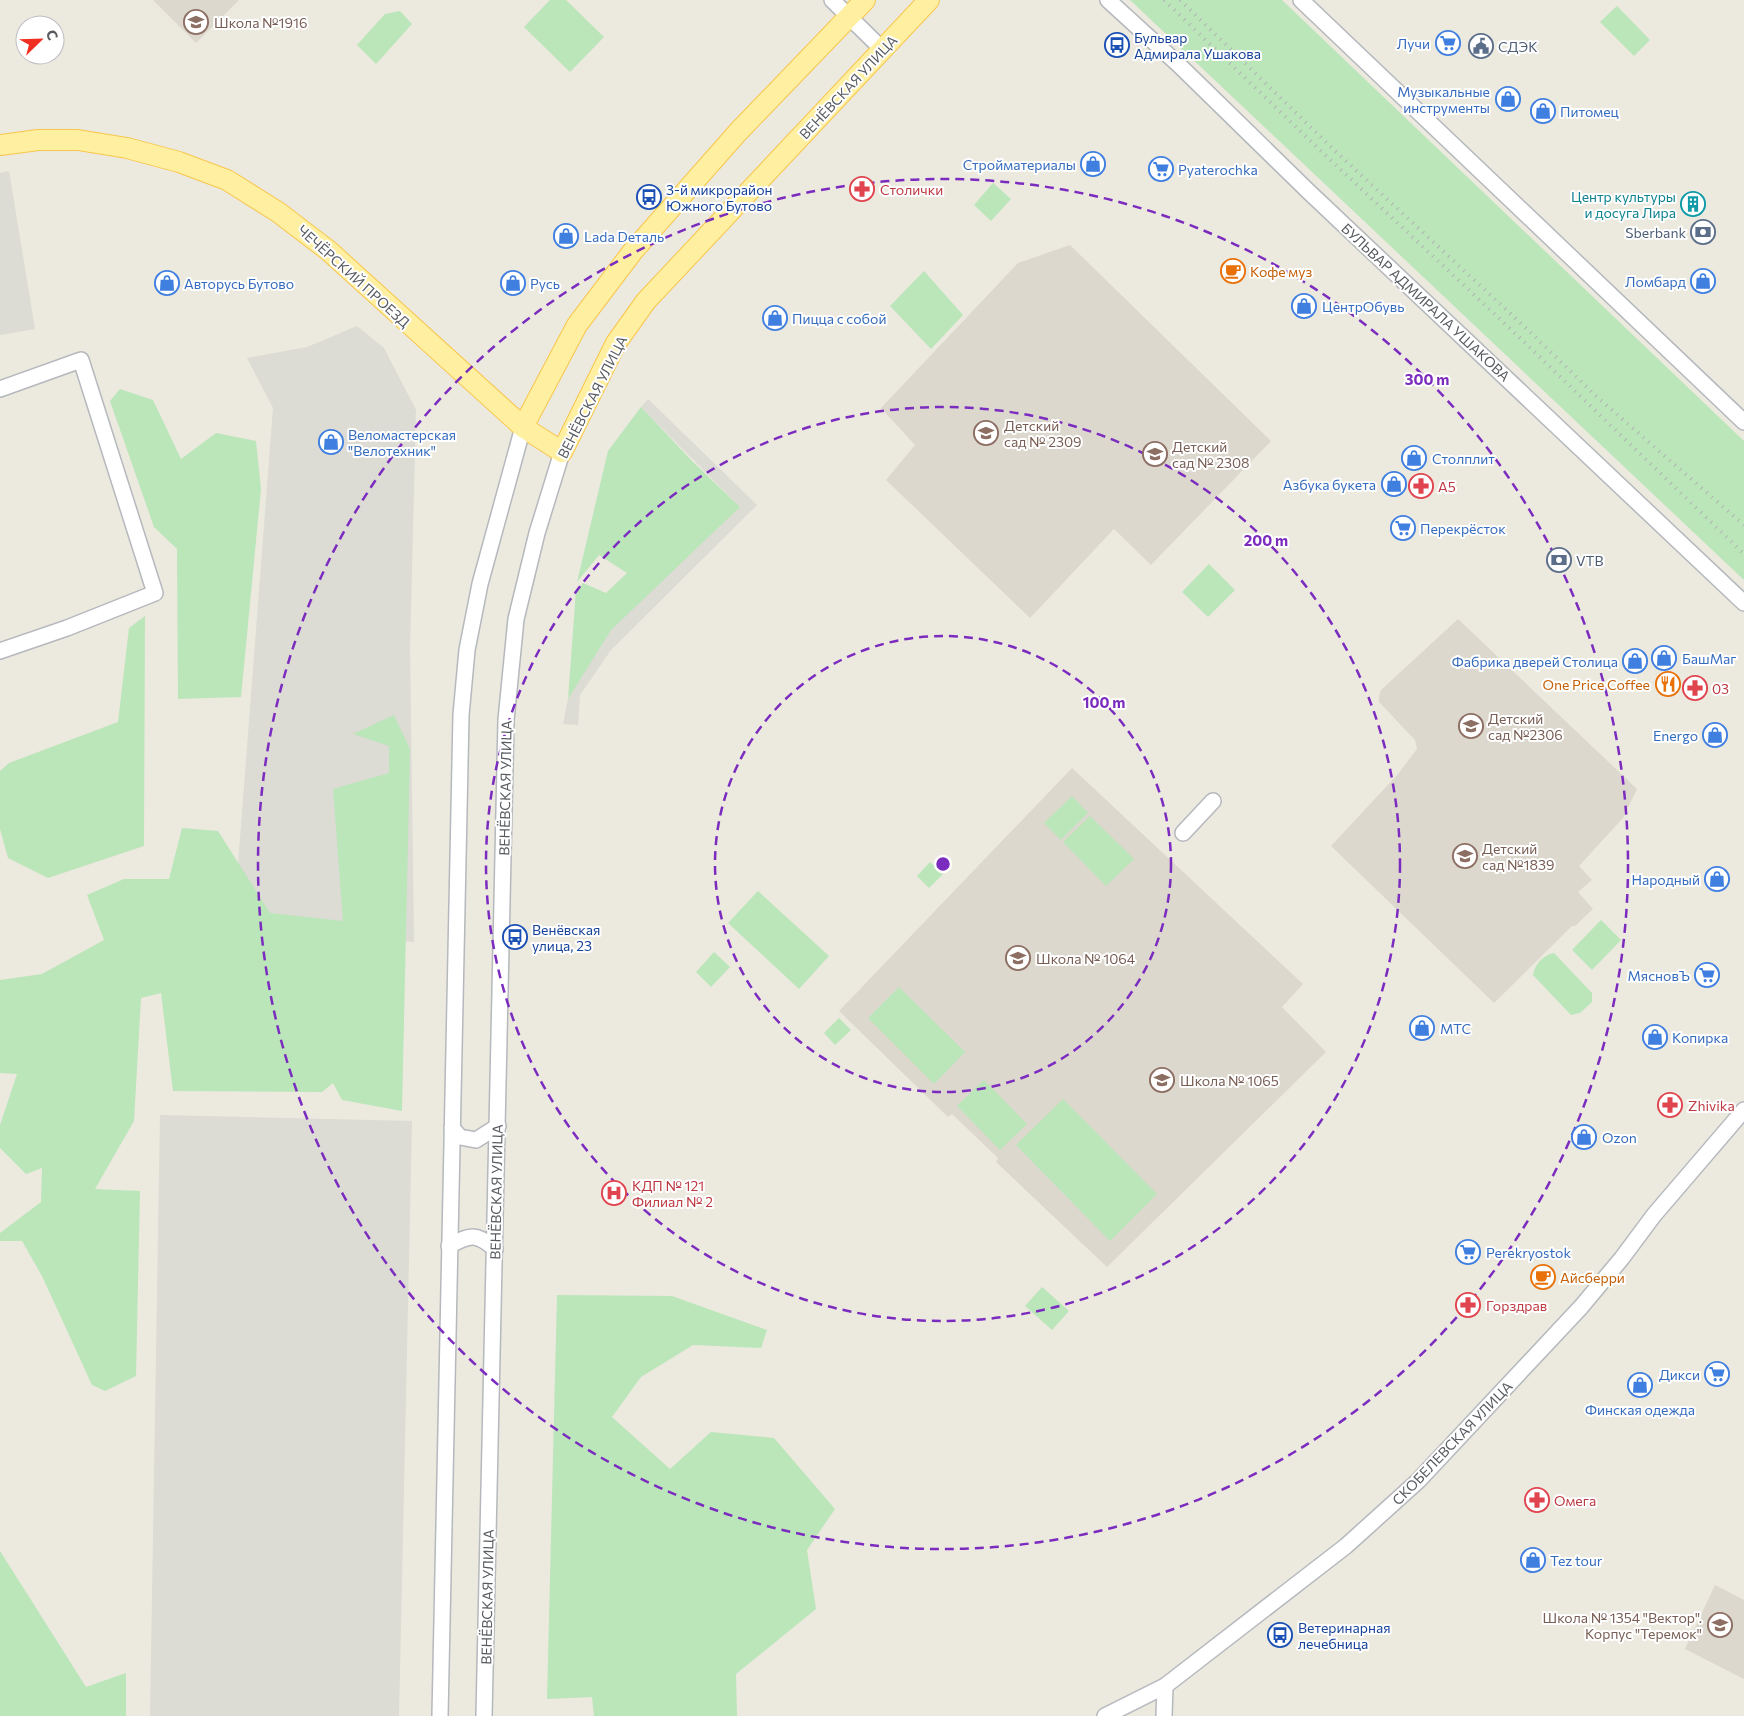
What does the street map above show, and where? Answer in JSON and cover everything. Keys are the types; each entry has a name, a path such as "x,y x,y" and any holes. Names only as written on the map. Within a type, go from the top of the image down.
{"main road":[{"path":"523,426 577,326 633,252 738,132 865,0"},
{"name":"ВЕНЁВСКАЯ УЛИЦА","path":"562,452 616,343 646,301 929,0"},
{"name":"ЧЕЧЁРСКИЙ ПРОЕЗД","path":"0,145 38,140 78,140 126,148 179,162 227,180 278,212 329,251 523,426 562,452"}],"street":[{"path":"832,0 883,50"},
{"name":"БУЛЬВАР АДМИРАЛА УШАКОВА","path":"1108,0 1178,64 1308,191 1744,603"},
{"path":"1301,0 1744,422"},
{"path":"0,389 81,360 156,593 67,628 0,651"},
{"path":"440,1716 461,715 467,650 480,584 523,426"},
{"name":"ВЕНЁВСКАЯ УЛИЦА","path":"484,1716 506,720 516,619 537,532 562,452"},
{"path":"1183,833 1213,801"},
{"name":"СКОБЕЛЕВСКАЯ УЛИЦА","path":"1106,1716 1164,1686 1346,1546 1418,1481 1581,1307 1622,1258 1654,1215 1744,1110"},
{"path":"452,1128 460,1137 476,1140 498,1126"},
{"path":"449,1246 469,1236 476,1236 484,1239 495,1249"},
{"path":"1164,1686 1164,1716"}],"shaded area":[{"name":"Школа №1916","path":"153,0 239,0 196,43"},
{"path":"9,171 35,329 0,335 0,173"},
{"name":"Детский сад № 2309","path":"1070,245 1271,441 1151,565 1114,529 1030,618 886,480 915,445 881,408 1018,263"},
{"path":"357,326 384,348 416,410 410,648 414,942 233,930 273,408 247,358 307,347"},
{"path":"648,399 757,505 611,650 580,695 578,725 563,724 568,699 608,632 740,507 641,407"},
{"name":"Детский сад №1839","path":"1458,619 1637,789 1623,818 1579,866 1592,880 1578,892 1593,909 1575,926 1572,926 1494,1003 1331,846 1398,774 1417,749 1415,740 1379,702 1381,690"},
{"path":"1072,768 1303,984 1282,1007 1326,1052 1107,1267 996,1162 998,1158 952,1114 948,1117 839,1011"},
{"path":"160,1115 412,1121 399,1716 150,1716"},
{"name":"Школа № 1354 \"Вектор\". Корпус \"Теремок\"","path":"1715,1585 1744,1600 1744,1679 1685,1649"}],"green space":[{"path":"550,0 566,0 604,37 570,72 524,27"},
{"path":"1130,0 1282,0 1744,441 1744,580"},
{"path":"1617,6 1650,40 1634,56 1600,22"},
{"path":"400,11 412,24 376,64 357,45 385,14"},
{"path":"993,183 1011,199 991,221 974,205"},
{"path":"924,271 963,315 931,349 890,306"},
{"path":"120,389 153,400 181,459 216,433 256,441 261,489 241,697 178,699 177,549 154,527 110,401"},
{"path":"641,407 692,461 740,507 611,630 568,699 576,590 583,583 606,593 627,573 599,555 577,582 608,451"},
{"path":"1209,564 1235,590 1208,617 1182,592"},
{"path":"145,616 144,846 48,878 8,858 0,829 0,771 9,763 118,722 129,628"},
{"path":"394,715 410,749 402,1111 342,1100 333,1083 322,1092 173,1091 161,993 141,998 134,1121 95,1189 140,1191 136,1376 105,1391 92,1385 42,1276 22,1241 0,1241 0,1233 41,1202 42,1168 26,1174 0,1148 0,1125 17,1074 0,1073 0,980 42,974 104,940 87,895 124,879 169,879 182,828 218,831 270,913 343,921 333,789 389,773 389,746 353,734"},
{"path":"1072,796 1088,813 1061,840 1044,823"},
{"path":"1090,816 1134,859 1106,886 1063,842"},
{"path":"930,862 943,874 929,888 917,876"},
{"path":"758,891 829,956 799,989 728,923"},
{"path":"1601,920 1621,940 1592,970 1572,950"},
{"path":"714,952 730,967 711,987 696,972"},
{"path":"1554,953 1592,993 1592,1002 1580,1013 1571,1015 1533,975 1540,961"},
{"path":"899,987 965,1052 934,1084 868,1018"},
{"path":"839,1018 851,1030 835,1045 824,1033"},
{"path":"984,1080 1027,1124 1000,1150 957,1106"},
{"path":"1063,1099 1157,1194 1110,1241 1016,1145"},
{"path":"1042,1287 1069,1311 1052,1330 1025,1306"},
{"path":"557,1295 672,1296 767,1330 761,1348 693,1345 641,1377 612,1417 670,1469 711,1432 774,1438 835,1509 807,1550 816,1609 736,1674 737,1716 594,1716 592,1697 547,1699"},
{"path":"0,1551 86,1687 126,1673 126,1716 0,1716"}],"railway":[{"path":"1164,0 1744,554"},
{"path":"1180,0 1331,147 1528,330 1597,397 1744,525"}],"place":[{"name":"Школа №1916","path":"196,22"},
{"name":"Лучи","path":"1448,43"},
{"name":"Бульвар Адмирала Ушакова","path":"1117,45"},
{"name":"СДЭК","path":"1481,46"},
{"name":"Музыкальные инструменты","path":"1508,99"},
{"name":"Питомец","path":"1543,111"},
{"name":"Стройматериалы","path":"1093,164"},
{"name":"Pyaterochka","path":"1161,169"},
{"name":"Столички","path":"862,189"},
{"name":"3-й микрорайон Южного Бутово","path":"649,197"},
{"name":"Центр культуры и досуга Лира","path":"1693,204"},
{"name":"Sberbank","path":"1703,232"},
{"name":"Lada Dеталь","path":"566,236"},
{"name":"Кофе муз","path":"1233,271"},
{"name":"Ломбард","path":"1703,281"},
{"name":"Авторусь Бутово","path":"167,283"},
{"name":"Русь","path":"513,283"},
{"name":"ЦентрОбувь","path":"1304,306"},
{"name":"Пицца с собой","path":"775,318"},
{"name":"Детский сад № 2309","path":"986,433"},
{"name":"Веломастерская \"Велотехник\"","path":"331,442"},
{"name":"Детский сад № 2308","path":"1155,454"},
{"name":"Столплит","path":"1414,458"},
{"name":"Азбука букета","path":"1394,484"},
{"name":"А5","path":"1421,486"},
{"name":"Перекрёсток","path":"1403,528"},
{"name":"VTB","path":"1559,560"},
{"name":"БашМаг","path":"1664,658"},
{"name":"Фабрика дверей Столица","path":"1635,661"},
{"name":"One Price Coffee","path":"1668,684"},
{"name":"03","path":"1695,688"},
{"name":"Детский сад №2306","path":"1471,726"},
{"name":"Energo","path":"1715,735"},
{"name":"Детский сад №1839","path":"1465,856"},
{"name":"Народный","path":"1717,879"},
{"name":"Венёвская улица, 23","path":"515,937"},
{"name":"Школа № 1064","path":"1018,958"},
{"name":"МясновЪ","path":"1707,975"},
{"name":"МТС","path":"1422,1028"},
{"name":"Копирка","path":"1655,1037"},
{"name":"Школа № 1065","path":"1162,1080"},
{"name":"Zhivika","path":"1670,1105"},
{"name":"Ozon","path":"1584,1137"},
{"name":"КДП № 121 Филиал № 2","path":"614,1193"},
{"name":"Perekryostok","path":"1468,1252"},
{"name":"Айсберри","path":"1543,1277"},
{"name":"Горздрав","path":"1468,1305"},
{"name":"Дикси","path":"1717,1374"},
{"name":"Финская одежда","path":"1640,1385"},
{"name":"Омега","path":"1537,1500"},
{"name":"Tez tour","path":"1533,1560"},
{"name":"Школа № 1354 \"Вектор\". Корпус \"Теремок\"","path":"1720,1625"},
{"name":"Ветеринарная лечебница","path":"1280,1635"}]}
